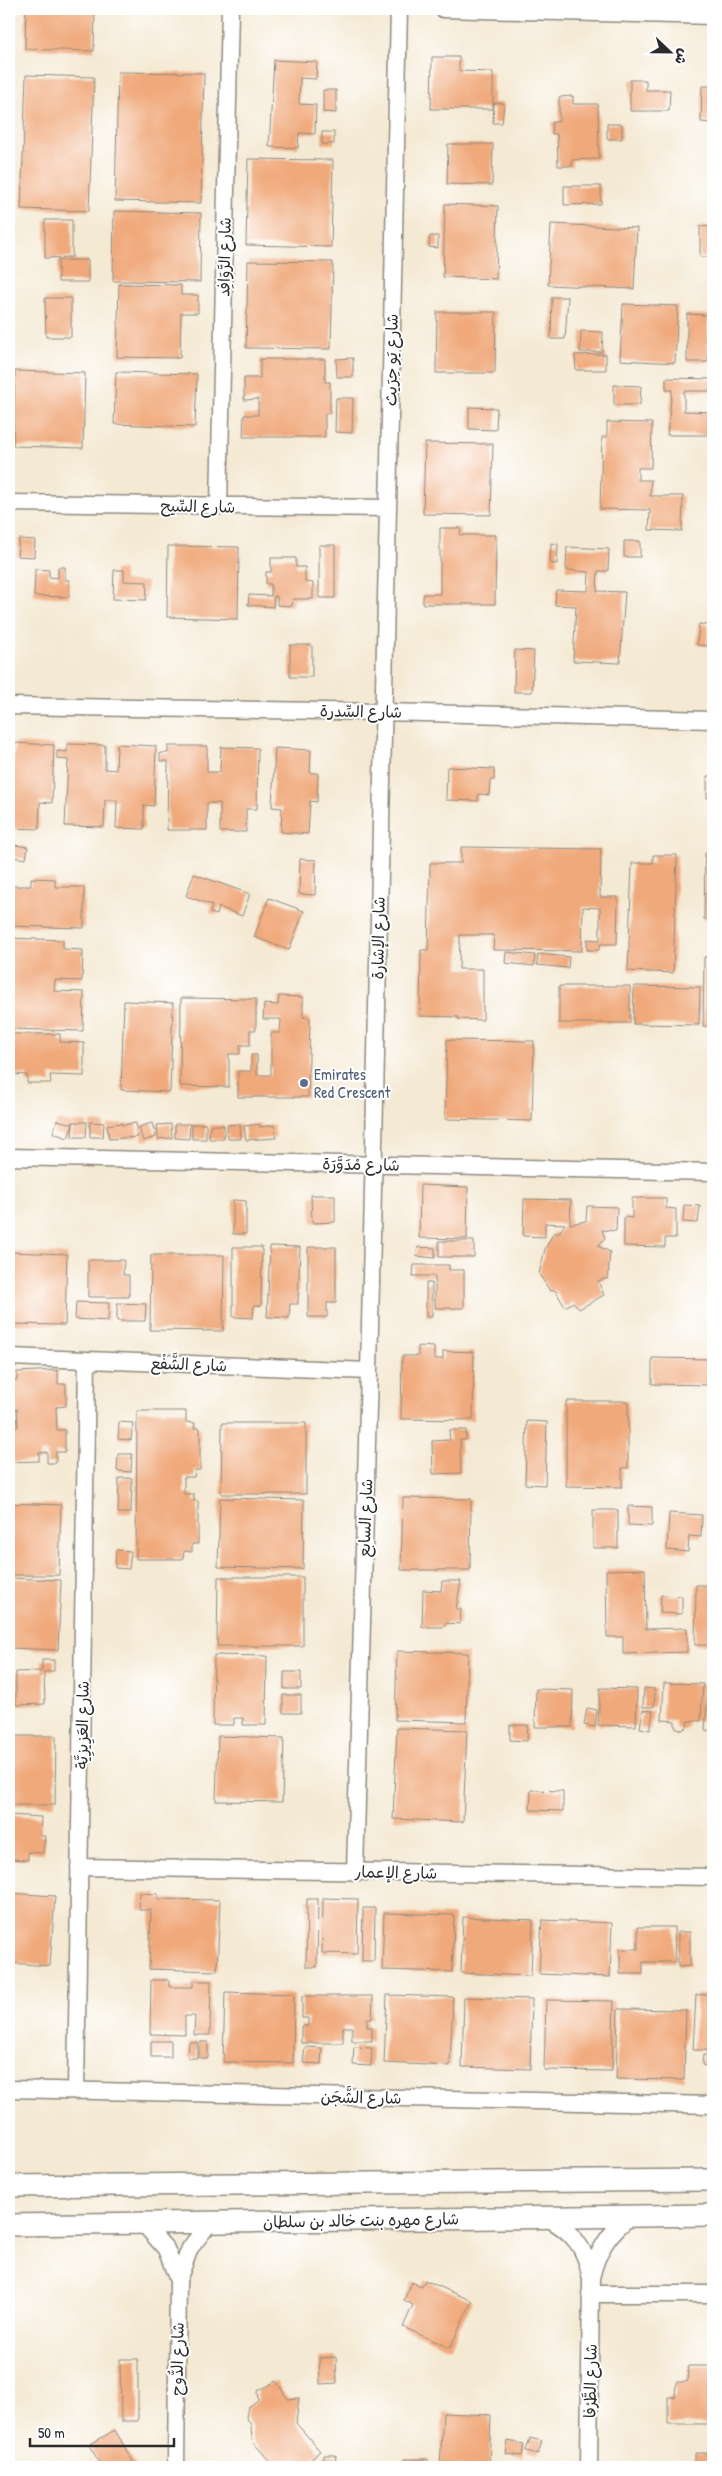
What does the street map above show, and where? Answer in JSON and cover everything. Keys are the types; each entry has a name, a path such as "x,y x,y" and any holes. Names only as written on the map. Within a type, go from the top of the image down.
{"street":[{"name":"شارع الرَّوَافِد","path":"219,506 230,9"},
{"name":"شارع يَو حِرَيث","path":"383,712 399,9"},
{"path":"443,9 713,16"},
{"name":"شارع السِّيح","path":"9,503 388,508"},
{"name":"شارع السِّدرة","path":"9,706 713,720"},
{"name":"شارع الإشارة","path":"373,1165 383,712"},
{"name":"شارع مْدَوَّرَة","path":"9,1157 713,1172"},
{"name":"شارع السابع","path":"355,1872 373,1165"},
{"name":"شارع الشَّفْع","path":"9,1357 369,1371"},
{"name":"شارع العَزِيزِيَّة","path":"76,2090 88,1360"},
{"name":"شارع الإعمار","path":"79,1867 713,1877"},
{"name":"شارع الشَّجَن","path":"9,2089 713,2104"},
{"path":"9,2186 713,2180"},
{"name":"شارع مهره بنت خالد بن سلطان","path":"9,2225 713,2215"},
{"name":"شارع الطَّرْفا","path":"589,2467 591,2278 600,2249 619,2225 631,2216"},
{"name":"شارع الطَّرْفا","path":"547,2218 567,2230 582,2248 591,2278"},
{"name":"شارع الدُّوح","path":"176,2467 178,2280 190,2248 210,2222"},
{"name":"شارع الدُّوح","path":"143,2223 166,2248 178,2280"},
{"path":"590,2294 713,2294"}],"building":[{"path":"26,9 95,9 94,51 25,49"},
{"path":"432,57 459,57 459,71 493,72 493,109 431,109"},
{"path":"274,60 317,62 316,79 300,78 299,104 316,105 315,134 299,133 298,148 269,147"},
{"path":"118,72 204,73 201,203 115,201"},
{"path":"26,75 94,77 89,211 21,209"},
{"path":"630,80 646,80 646,90 670,90 669,111 630,111"},
{"path":"702,86 713,86 713,123 701,122"},
{"path":"323,90 336,90 336,113 323,112"},
{"path":"573,96 573,104 598,104 599,159 572,160 572,166 558,166 557,134 552,134 552,122 559,122 559,97"},
{"path":"494,103 504,103 502,123 493,123"},
{"path":"607,124 622,124 622,139 607,139"},
{"path":"322,132 334,132 334,144 322,144"},
{"path":"448,144 493,144 492,185 447,184"},
{"path":"248,159 333,160 331,247 246,245"},
{"path":"564,186 601,186 601,204 564,205"},
{"path":"445,204 498,206 496,279 443,277"},
{"path":"114,211 201,213 200,282 113,281"},
{"path":"45,220 72,220 72,257 45,258"},
{"path":"551,224 637,228 634,289 548,285"},
{"path":"700,226 713,227 713,257 700,257"},
{"path":"430,236 438,236 438,248 429,247"},
{"path":"58,260 88,260 88,282 58,282"},
{"path":"248,261 333,262 331,349 246,348"},
{"path":"119,284 181,285 181,295 198,295 198,313 181,313 180,358 117,357"},
{"path":"552,297 568,297 565,339 551,339"},
{"path":"45,298 71,298 71,337 46,337"},
{"path":"623,304 678,306 675,363 620,360"},
{"path":"437,312 496,312 495,373 436,373"},
{"path":"687,314 708,315 708,362 687,362"},
{"path":"581,331 603,332 602,352 580,352"},
{"path":"606,354 606,370 576,370 575,355"},
{"path":"353,358 353,377 337,377 336,359"},
{"path":"260,359 325,359 325,382 330,382 330,413 325,413 325,437 243,437 244,415 258,415 258,399 244,400 244,378 260,378"},
{"path":"15,371 85,373 83,448 13,446"},
{"path":"116,372 197,374 195,427 114,424"},
{"path":"666,378 713,379 713,391 684,391 684,411 713,412 712,435 667,435 672,390 666,390"},
{"path":"614,385 641,386 640,405 614,405"},
{"path":"336,398 353,398 352,433 335,432"},
{"path":"469,407 497,408 496,430 469,429"},
{"path":"607,422 652,423 651,468 638,468 638,480 651,480 650,496 683,496 682,531 649,530 650,510 600,509 602,437 607,437"},
{"path":"425,443 493,444 491,515 423,514"},
{"path":"440,528 461,528 460,535 496,535 495,604 423,604 423,594 440,594"},
{"path":"19,539 35,540 34,557 17,556"},
{"path":"624,541 640,541 640,557 624,557"},
{"path":"551,543 558,544 557,564 550,563"},
{"path":"319,545 335,545 335,598 319,598"},
{"path":"168,546 239,547 238,619 167,617"},
{"path":"567,547 609,549 608,571 598,571 597,591 625,592 620,663 573,661 576,606 555,605 556,590 588,591 589,572 566,570"},
{"path":"271,558 296,558 296,567 305,567 305,582 313,583 313,599 293,599 292,606 277,605 277,596 274,596 273,607 248,605 249,595 271,596 271,584 266,584 266,572 271,572"},
{"path":"58,567 65,567 65,580 69,580 69,597 34,596 35,569 49,570 49,577 58,578"},
{"path":"114,570 124,570 124,581 147,582 146,600 113,599"},
{"path":"699,624 709,625 707,646 697,645"},
{"path":"290,645 312,645 312,677 290,677"},
{"path":"515,650 534,651 532,692 514,692"},
{"path":"15,743 54,745 52,803 40,802 39,829 11,828 12,795 9,795 9,769 13,769"},
{"path":"67,744 105,745 105,769 116,770 117,744 156,746 154,806 144,805 144,829 116,828 117,800 105,800 104,827 65,826 68,760 57,759 57,751 67,752"},
{"path":"168,746 207,746 207,772 220,772 221,747 258,748 257,809 246,809 246,832 220,832 220,803 207,803 207,830 167,830 168,761 160,761 160,753 168,753"},
{"path":"275,748 311,750 310,773 318,773 317,802 310,801 308,834 281,832 282,808 272,807"},
{"path":"447,767 494,769 494,780 490,780 489,795 478,794 478,801 446,800"},
{"path":"707,776 713,776 713,798 707,798"},
{"path":"15,845 28,847 26,859 13,857"},
{"path":"461,847 601,849 600,897 618,897 617,944 600,944 599,950 587,950 587,939 600,940 600,908 583,907 582,951 493,950 494,935 460,935 459,969 483,969 483,1020 420,1016 421,950 428,950 430,863 461,863"},
{"path":"705,853 713,853 713,919 704,919"},
{"path":"653,855 677,855 673,973 628,971 632,863 653,863"},
{"path":"300,859 316,860 315,895 299,894"},
{"path":"194,874 250,894 242,916 219,907 217,915 210,913 212,905 186,896"},
{"path":"31,878 55,879 55,887 84,887 84,928 9,926 9,886 31,886"},
{"path":"269,898 304,911 289,950 254,937"},
{"path":"9,938 63,940 63,949 83,950 82,981 55,980 54,991 84,992 83,1031 9,1029"},
{"path":"506,952 535,955 534,966 505,963"},
{"path":"538,954 569,957 568,968 537,965"},
{"path":"704,957 713,957 713,1026 703,1026"},
{"path":"559,986 630,986 630,1023 559,1023"},
{"path":"634,986 700,987 699,1025 633,1024"},
{"path":"279,996 303,997 303,1017 310,1018 308,1097 238,1097 238,1071 251,1071 251,1055 257,1055 257,1075 271,1075 271,1033 280,1033 281,1019 263,1019 264,1004 278,1005"},
{"path":"181,998 256,999 256,1030 250,1030 250,1045 240,1045 240,1054 229,1054 229,1087 180,1086"},
{"path":"124,1001 173,1003 170,1092 121,1090"},
{"path":"9,1034 60,1034 60,1042 84,1043 84,1076 50,1075 51,1083 27,1083 27,1075 9,1074"},
{"path":"447,1040 534,1041 532,1121 445,1119"},
{"path":"57,1120 73,1124 68,1138 53,1133"},
{"path":"73,1122 87,1122 86,1137 72,1137"},
{"path":"90,1122 104,1123 103,1137 90,1137"},
{"path":"122,1123 122,1125 136,1123 138,1137 109,1139 107,1125"},
{"path":"152,1123 156,1137 143,1141 139,1127"},
{"path":"171,1124 172,1138 158,1139 157,1125"},
{"path":"175,1124 190,1124 189,1139 175,1138"},
{"path":"192,1124 206,1124 206,1139 192,1139"},
{"path":"240,1124 241,1139 228,1139 227,1125"},
{"path":"259,1124 260,1127 274,1125 276,1138 246,1140 244,1126"},
{"path":"210,1125 224,1125 224,1139 209,1139"},
{"path":"420,1185 468,1187 467,1239 419,1238"},
{"path":"311,1195 335,1195 335,1222 312,1223"},
{"path":"632,1198 666,1198 666,1208 676,1209 676,1238 665,1238 665,1247 624,1246 624,1217 632,1218"},
{"path":"524,1199 571,1200 570,1224 586,1221 587,1206 617,1207 616,1231 602,1230 605,1238 598,1246 610,1252 608,1278 598,1281 604,1295 579,1309 573,1302 565,1307 555,1290 550,1291 539,1274 545,1249 554,1232 558,1234 565,1224 545,1223 545,1237 523,1236"},
{"path":"233,1200 246,1201 246,1234 233,1234"},
{"path":"684,1205 700,1206 698,1223 683,1222"},
{"path":"439,1241 474,1241 474,1257 439,1257"},
{"path":"270,1246 300,1247 298,1304 290,1304 289,1318 267,1317"},
{"path":"233,1247 262,1247 261,1306 254,1305 253,1318 233,1317"},
{"path":"308,1247 336,1247 336,1303 327,1303 327,1317 308,1317"},
{"path":"418,1247 435,1248 435,1258 416,1256"},
{"path":"9,1252 67,1254 65,1325 9,1324"},
{"path":"151,1255 224,1255 223,1331 150,1330"},
{"path":"88,1260 124,1260 123,1275 129,1275 129,1297 88,1297"},
{"path":"414,1265 449,1265 449,1270 464,1270 464,1308 435,1308 435,1276 413,1276"},
{"path":"426,1283 432,1283 432,1317 426,1317"},
{"path":"76,1302 109,1303 108,1321 75,1319"},
{"path":"117,1303 146,1304 145,1321 117,1321"},
{"path":"418,1346 434,1347 434,1359 443,1359 443,1351 474,1352 473,1420 401,1419 402,1356 418,1356"},
{"path":"652,1358 713,1359 713,1385 652,1384"},
{"path":"58,1370 58,1384 66,1384 66,1406 56,1407 57,1430 65,1430 65,1452 56,1452 56,1463 47,1463 47,1452 39,1453 39,1461 9,1462 9,1427 18,1427 17,1409 9,1409 9,1380 17,1380 17,1372"},
{"path":"566,1401 628,1401 628,1468 622,1468 622,1487 566,1486"},
{"path":"137,1411 186,1411 186,1422 195,1423 194,1428 200,1428 200,1470 195,1470 194,1477 184,1477 184,1494 194,1494 194,1501 198,1501 198,1544 192,1544 192,1552 184,1551 183,1559 136,1559"},
{"path":"527,1421 547,1422 545,1485 525,1484"},
{"path":"119,1422 133,1423 131,1440 118,1439"},
{"path":"222,1423 306,1423 306,1494 221,1494"},
{"path":"449,1430 466,1430 466,1440 460,1440 461,1473 433,1474 432,1441 450,1440"},
{"path":"118,1454 132,1454 131,1472 117,1471"},
{"path":"119,1478 132,1478 131,1513 118,1513"},
{"path":"220,1498 304,1500 303,1569 218,1567"},
{"path":"403,1498 471,1499 470,1570 401,1570"},
{"path":"9,1503 61,1505 59,1575 9,1575"},
{"path":"628,1506 652,1507 652,1526 628,1525"},
{"path":"593,1510 618,1510 618,1548 593,1548"},
{"path":"669,1513 702,1515 701,1537 689,1536 688,1552 667,1550"},
{"path":"116,1550 131,1551 129,1569 115,1568"},
{"path":"645,1569 646,1629 687,1628 687,1652 623,1654 623,1637 607,1637 606,1570"},
{"path":"218,1577 303,1577 303,1646 217,1646"},
{"path":"9,1578 61,1580 58,1650 9,1648"},
{"path":"442,1581 461,1581 456,1609 461,1609 460,1624 445,1623 444,1627 422,1627 423,1590 441,1591"},
{"path":"696,1585 713,1585 713,1645 695,1645"},
{"path":"661,1595 682,1596 682,1614 660,1613"},
{"path":"397,1651 468,1653 466,1722 395,1720"},
{"path":"214,1655 267,1656 266,1725 243,1725 243,1718 234,1718 234,1725 213,1725"},
{"path":"42,1660 54,1660 54,1671 44,1672 45,1704 16,1705 16,1672 42,1671"},
{"path":"284,1672 301,1672 301,1689 284,1689"},
{"path":"709,1680 713,1681 713,1731 705,1730"},
{"path":"664,1683 703,1684 701,1721 688,1721 687,1727 682,1730 675,1727 675,1721 662,1720"},
{"path":"600,1688 637,1689 636,1726 598,1725"},
{"path":"644,1688 655,1689 654,1707 643,1707"},
{"path":"536,1689 573,1690 572,1727 535,1727"},
{"path":"283,1695 301,1695 301,1713 283,1713"},
{"path":"587,1708 597,1710 595,1727 584,1725"},
{"path":"643,1710 653,1711 650,1730 640,1728"},
{"path":"510,1725 528,1725 527,1741 510,1740"},
{"path":"397,1728 467,1730 463,1822 393,1819"},
{"path":"9,1736 56,1736 55,1805 9,1805"},
{"path":"218,1736 284,1738 282,1802 216,1801"},
{"path":"531,1790 563,1791 563,1811 530,1810"},
{"path":"9,1815 41,1817 40,1836 45,1836 43,1853 28,1852 28,1860 9,1859"},
{"path":"9,1893 55,1896 50,1966 9,1963"},
{"path":"140,1893 158,1894 158,1899 220,1900 217,1971 149,1969 151,1910 139,1910"},
{"path":"323,1898 358,1899 357,1954 322,1953"},
{"path":"307,1899 318,1899 317,1967 306,1967"},
{"path":"363,1908 375,1908 374,1961 362,1961"},
{"path":"384,1913 454,1915 452,1972 382,1970"},
{"path":"463,1917 533,1920 531,1976 461,1973"},
{"path":"542,1920 612,1923 610,1977 539,1974"},
{"path":"638,1927 674,1927 675,1962 643,1962 643,1974 620,1974 620,1949 638,1949"},
{"path":"678,1932 690,1932 690,1966 678,1967"},
{"path":"710,1953 713,1953 713,1964 710,1964"},
{"path":"151,1980 169,1980 169,1987 193,1987 193,1981 211,1981 210,2035 194,2035 195,2016 185,2016 185,2035 150,2034"},
{"path":"225,1992 294,1994 293,2063 223,2062"},
{"path":"713,1994 713,2050 693,2050 696,1995"},
{"path":"387,1995 453,1997 450,2066 384,2063"},
{"path":"302,1996 373,1996 372,2019 367,2019 367,2027 372,2027 372,2041 352,2041 352,2027 343,2027 343,2043 301,2043 301,2026 308,2026 308,2018 302,2018"},
{"path":"464,1997 532,1999 530,2069 462,2067"},
{"path":"546,2000 614,2001 612,2071 544,2070"},
{"path":"618,2009 686,2010 684,2080 616,2079"},
{"path":"151,2041 171,2041 171,2057 151,2057"},
{"path":"189,2042 197,2042 197,2058 188,2058"},
{"path":"199,2042 208,2042 208,2058 199,2058"},
{"path":"305,2047 322,2048 321,2064 303,2063"},
{"path":"354,2047 372,2048 371,2066 353,2065"},
{"path":"703,2055 710,2055 709,2066 702,2065"},
{"path":"425,2280 472,2301 450,2348 403,2327 413,2305 404,2300 412,2282 422,2286"},
{"path":"336,2357 337,2383 320,2384 319,2358"},
{"path":"120,2359 138,2359 138,2421 121,2421"},
{"path":"688,2366 713,2366 713,2424 668,2424 668,2397 675,2397 676,2382 687,2382"},
{"path":"276,2381 288,2399 299,2398 296,2423 320,2451 302,2467 275,2467 252,2441 251,2425 246,2417 248,2407 258,2400 257,2391"},
{"path":"443,2413 491,2415 489,2467 440,2467"},
{"path":"115,2430 136,2467 102,2467 89,2445"},
{"path":"530,2438 542,2441 538,2454 526,2451"},
{"path":"508,2441 524,2444 522,2456 506,2454"},
{"path":"695,2453 713,2453 713,2467 695,2467"},
{"path":"324,2455 336,2455 335,2467 324,2467"},
{"path":"404,2459 428,2459 428,2467 404,2467"}],"place":[{"name":"Emirates Red Crescent","path":"304,1083"}]}
